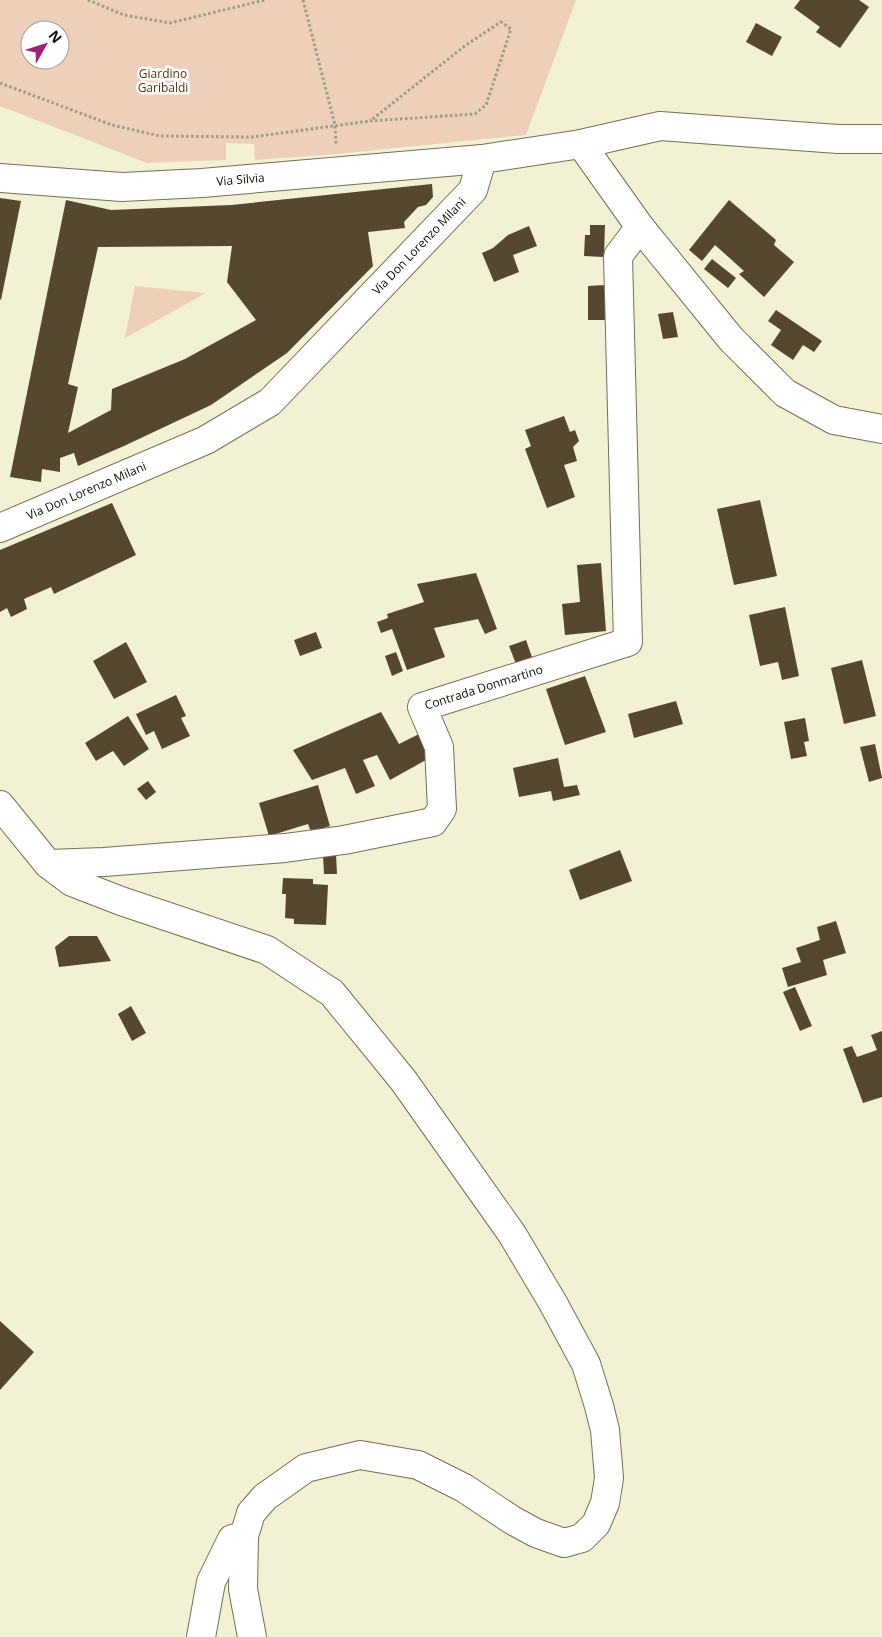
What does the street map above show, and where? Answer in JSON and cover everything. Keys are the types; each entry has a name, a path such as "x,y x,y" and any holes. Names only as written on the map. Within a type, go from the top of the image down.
{"street":[{"path":"482,159 581,144 660,126 838,139 882,139"},
{"path":"581,144 640,227 731,339 785,393 834,420 882,429"},
{"name":"Via Silvia","path":"0,178 122,187 212,182 482,159"},
{"name":"Via Don Lorenzo Milani","path":"0,528 206,440 270,402 473,190 482,159"},
{"name":"Contrada Donmartino","path":"48,864 104,862 286,848 344,840 433,822 442,809 439,747 422,707 628,642 618,256 640,227"},
{"path":"3,814 48,864 72,882 121,902 267,950 332,994 403,1080 512,1234 586,1364 599,1406 604,1430 608,1478 605,1503 596,1524 582,1538 564,1543 536,1533 512,1520 464,1488 418,1465 360,1455 306,1468 265,1497 251,1513 244,1536 243,1589 252,1637"},
{"path":"201,1637 212,1582 232,1539 244,1536"}],"path":[{"path":"88,0 124,15 170,23 265,0"},
{"path":"303,0 335,125"},
{"path":"0,83 112,125 160,136 252,137 370,121 475,114 486,104 511,29 501,22 466,45 370,121"}],"green space":[{"name":"Giardino Garibaldi","path":"0,0 576,0 526,135 337,154 255,160 254,144 226,143 226,160 147,163 0,106"},
{"path":"135,286 206,293 125,338"}],"building":[{"path":"800,0 859,0 869,7 840,48 816,32 820,27 794,8"},
{"path":"756,23 782,37 772,56 746,42"},
{"path":"432,184 433,197 426,205 418,207 404,222 405,228 368,232 373,266 287,353 211,405 78,466 74,453 60,458 60,472 42,469 41,482 10,477 66,200 111,210 231,205","holes":["232,246 227,282 256,320 185,359 112,389 111,410 68,433 78,387 68,384 98,247"]},
{"path":"0,198 21,201 1,300 0,299"},
{"path":"729,200 776,240 774,245 794,262 764,297 739,274 744,271 715,245 702,261 689,250"},
{"path":"590,225 605,225 604,257 584,256 585,235 590,235"},
{"path":"529,226 537,246 513,255 519,272 494,282 482,253 493,248 508,235"},
{"path":"712,259 736,278 728,288 704,269"},
{"path":"605,285 606,320 588,320 588,286"},
{"path":"776,310 822,341 814,352 803,345 793,360 771,345 781,330 768,321"},
{"path":"673,312 678,337 663,339 658,314"},
{"path":"564,416 570,432 575,430 579,441 573,447 577,461 564,465 575,497 547,508 525,449 531,446 525,430"},
{"path":"760,500 777,576 734,585 717,509"},
{"path":"112,503 136,555 54,594 51,587 24,599 27,609 11,617 7,608 0,612 0,550"},
{"path":"601,563 606,631 565,635 562,604 580,602 577,565"},
{"path":"476,573 497,629 485,634 478,619 434,628 445,657 407,670 392,629 381,633 377,622 388,618 387,614 424,602 417,584"},
{"path":"785,607 799,676 782,680 778,662 760,666 749,615"},
{"path":"316,632 322,648 300,656 294,640"},
{"path":"526,640 534,663 518,669 509,646"},
{"path":"126,642 147,682 114,699 93,661"},
{"path":"396,652 403,671 392,676 385,656"},
{"path":"862,660 876,716 844,724 831,668"},
{"path":"585,676 606,732 565,745 546,689"},
{"path":"176,695 186,716 181,718 190,736 162,749 154,731 146,735 136,714"},
{"path":"676,701 683,724 634,738 628,714"},
{"path":"381,712 399,744 421,733 433,756 390,780 377,755 363,760 375,786 356,794 345,768 312,780 293,750"},
{"path":"128,716 149,749 124,766 113,751 96,761 85,743"},
{"path":"805,718 809,741 804,742 807,756 791,759 784,722"},
{"path":"875,744 882,778 869,782 860,747"},
{"path":"558,758 564,787 577,785 580,795 553,801 551,791 519,797 513,768"},
{"path":"148,781 156,792 146,800 137,789"},
{"path":"318,785 330,826 311,832 308,824 269,836 259,803"},
{"path":"620,850 632,881 580,900 569,870"},
{"path":"336,854 337,874 324,874 323,855"},
{"path":"283,878 313,879 313,884 328,885 326,925 294,924 294,919 285,918 286,894 282,894"},
{"path":"836,921 846,953 823,960 827,975 788,987 782,968 801,962 796,948 820,940 817,927"},
{"path":"69,936 97,936 111,961 59,967 55,947"},
{"path":"795,987 812,1026 800,1031 783,992"},
{"path":"131,1006 146,1033 132,1041 118,1014"},
{"path":"882,1031 882,1097 863,1103 843,1049 852,1046 857,1057 877,1050 871,1035"},
{"path":"0,1321 34,1352 0,1390"}]}
